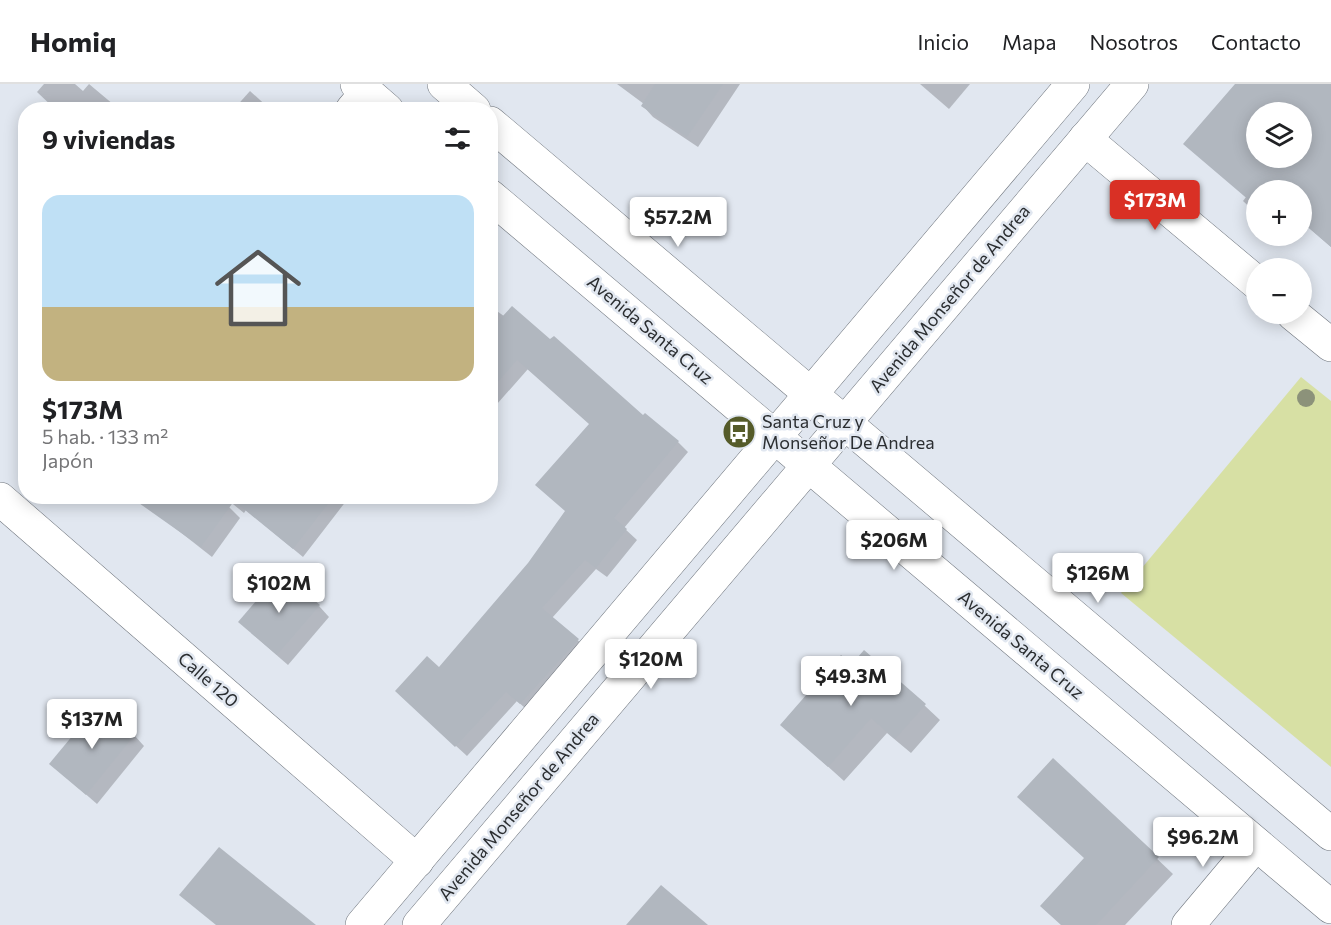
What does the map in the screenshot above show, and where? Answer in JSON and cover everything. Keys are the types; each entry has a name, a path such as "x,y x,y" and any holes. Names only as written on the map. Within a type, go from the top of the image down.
{"main road":[{"path":"444,84 465,102"},
{"path":"362,925 777,437 1073,84"},
{"name":"Avenida Monseñor de Andrea","path":"419,925 1132,84"},
{"path":"498,130 1331,834"},
{"path":"1085,139 1246,274"},
{"name":"Avenida Santa Cruz","path":"498,203 1331,907"},
{"path":"1305,324 1331,345"},
{"name":"Calle 120","path":"10,508 417,861"},
{"path":"1188,925 1256,844"}],"green space":[{"path":"1301,377 1331,401 1331,767 1121,593"}],"building":[{"path":"655,84 723,84 687,137 641,106"},
{"path":"1235,84 1331,84 1331,247 1312,231 1312,180 1246,180 1246,198 1183,144"},
{"path":"512,306 550,339 554,336 643,415 645,413 679,441 614,518 627,529 596,568 585,560 542,608 579,639 520,704 506,692 455,747 395,691 427,656 439,667 528,563 565,511 535,485 589,424 517,360 498,382 498,321"},
{"path":"140,504 232,504 201,547"},
{"path":"238,504 328,504 293,549"},
{"path":"281,572 320,605 277,655 238,622"},
{"path":"864,650 926,704 895,739 871,718 828,767 780,725 841,655 852,664"},
{"path":"98,705 135,734 86,795 49,764"},
{"path":"1053,758 1159,857 1096,925 1061,925 1040,906 1084,858 1017,797"},
{"path":"219,847 316,925 216,925 179,895"},
{"path":"661,885 708,925 626,925"}],"place":[{"name":"Santa Cruz y Monseñor De Andrea","path":"739,432"}]}
